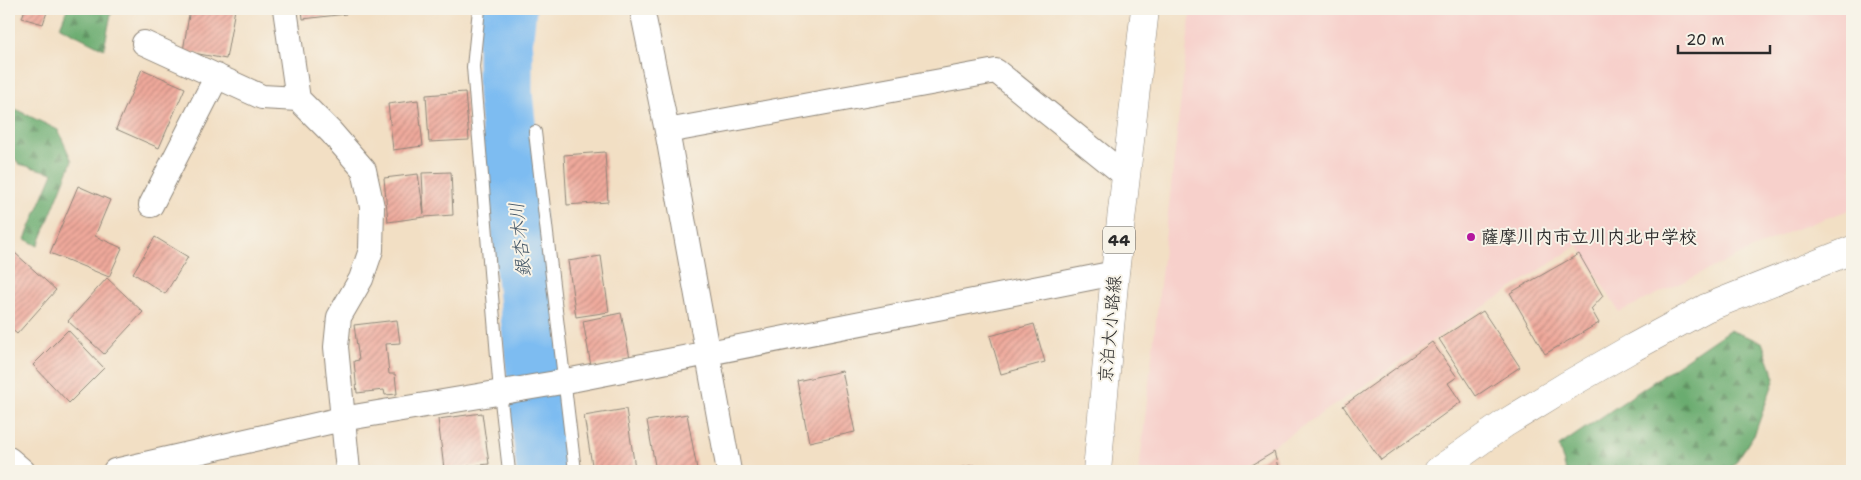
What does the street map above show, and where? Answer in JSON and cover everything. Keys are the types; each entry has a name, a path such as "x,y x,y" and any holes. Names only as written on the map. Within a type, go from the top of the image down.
{"main road":[{"name":"京泊大小路線","path":"1097,471 1115,273 1145,9"},
{"path":"1438,471 1504,424 1535,405 1634,347 1706,308 1852,250"}],"street":[{"path":"285,9 298,99 331,132 364,170 372,207 371,250 361,279 339,317 336,347 348,471"},
{"path":"642,9 667,131 729,471"},
{"path":"144,43 262,97 298,99"},
{"path":"667,131 996,71 1126,176"},
{"path":"151,205 217,76"},
{"path":"115,471 342,419 560,382 1115,273"},
{"path":"9,459 23,471"}],"lane":[{"path":"479,9 473,67 505,392 509,471"},
{"path":"535,132 560,382 575,471"}],"shaded area":[{"name":"薩摩川内市立川内北中学校","path":"1191,9 1852,9 1852,209 1793,230 1619,312 1578,245 1234,471 1139,471"}],"green space":[{"path":"67,9 112,9 104,49 60,27"},
{"path":"9,106 58,130 72,161 38,246 25,239 53,173 19,164 9,151"},
{"path":"1729,330 1762,342 1775,378 1755,433 1730,471 1566,471 1559,446"}],"building":[{"path":"25,9 48,9 43,24 22,18"},
{"path":"190,9 235,9 226,59 183,51"},
{"path":"302,9 346,9 346,14 303,19"},
{"path":"142,69 185,88 159,148 116,129"},
{"path":"465,92 469,140 429,142 426,95"},
{"path":"418,100 423,146 393,150 388,104"},
{"path":"605,152 608,202 567,205 564,155"},
{"path":"451,172 453,215 388,222 384,178 418,174 424,214 422,173"},
{"path":"78,186 110,200 95,236 122,248 109,277 50,253"},
{"path":"155,237 188,257 165,294 133,273"},
{"path":"15,253 56,290 17,334 9,327 9,260"},
{"path":"1579,254 1603,296 1591,309 1599,323 1545,354 1510,293"},
{"path":"601,256 609,312 576,317 568,261"},
{"path":"107,278 143,312 104,354 68,321"},
{"path":"1483,311 1520,367 1476,396 1439,339"},
{"path":"621,313 630,358 591,366 583,321"},
{"path":"397,320 400,343 386,344 389,374 395,374 397,394 385,395 384,390 357,393 354,361 359,360 354,325"},
{"path":"1034,324 1045,362 1001,374 990,336"},
{"path":"68,330 104,368 69,403 33,365"},
{"path":"1432,342 1457,377 1448,383 1461,402 1381,460 1343,406"},
{"path":"842,371 855,432 809,442 797,381"},
{"path":"626,409 635,468 616,471 593,471 584,416"},
{"path":"482,413 489,464 444,469 438,419"},
{"path":"687,414 697,469 656,471 647,421"},
{"path":"1274,452 1279,471 1242,471"},
{"path":"974,465 976,471 950,470"},
{"path":"302,467 302,471 258,471 258,470"}],"waterway":[{"name":"銀杏木川","path":"509,9 505,44 505,93 544,471"}],"place":[{"name":"薩摩川内市立川内北中学校","path":"1471,237"}]}
